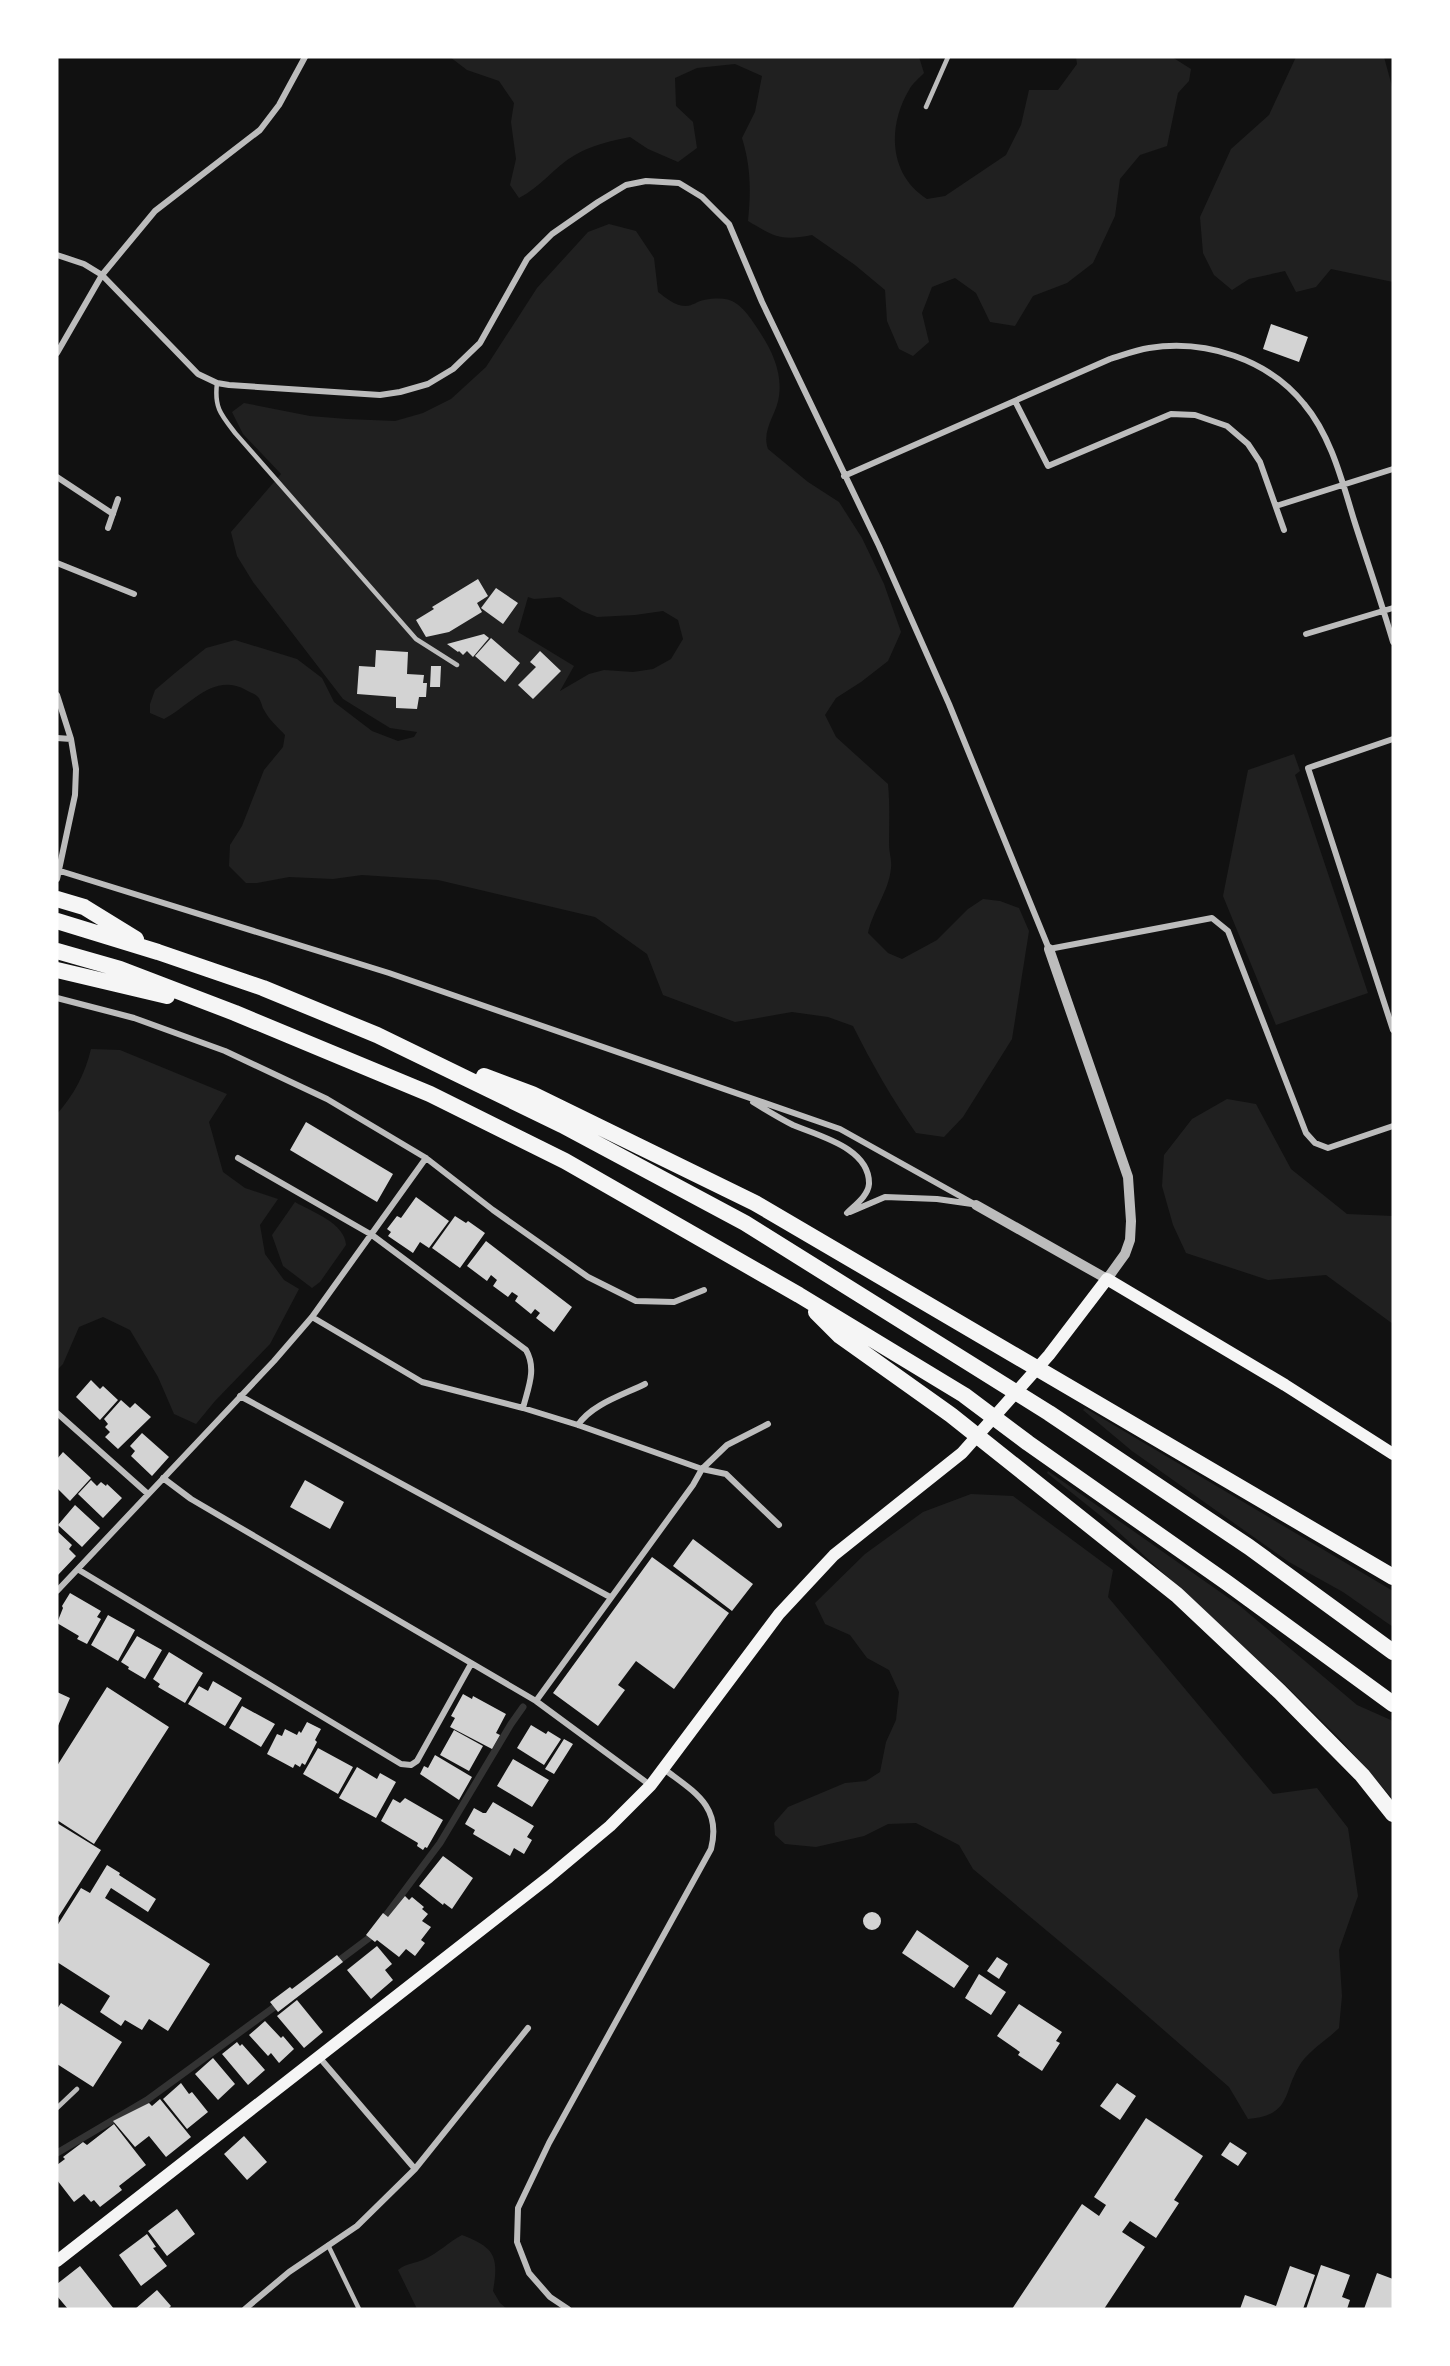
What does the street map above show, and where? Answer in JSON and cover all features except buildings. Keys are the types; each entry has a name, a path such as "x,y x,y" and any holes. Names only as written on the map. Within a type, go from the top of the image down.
{"highway":[{"path":"57,899 84,907 158,952"},
{"path":"57,921 158,952 262,988 532,1094 744,1197 1009,1350 1393,1577"},
{"path":"57,951 120,969 235,1013 430,1094 565,1161 799,1295 964,1395 1393,1704"},
{"path":"57,970 235,1013"},
{"path":"377,1035 562,1125 745,1223 1049,1413 1249,1547 1393,1652"},
{"path":"799,1295 840,1336 951,1415 1177,1595 1280,1692 1354,1767 1393,1814"}],"main road":[{"path":"57,2261 610,1826 651,1785 779,1614 834,1555 962,1453 1049,1355 1107,1279 1285,1385 1393,1454"}],"street":[{"path":"57,353 102,274 155,210 260,130 279,105 305,57"},
{"path":"57,255 84,264 102,274 198,374 217,383 380,395 428,384 453,369 480,343 527,259 552,234 626,184 646,180 679,183 702,197 729,224 762,302 879,546 949,704 1049,949 1128,1177 1130,1240 1125,1254 1107,1279 840,1129 389,973 57,870"},
{"path":"844,476 1131,352 1165,346 1197,346 1212,350 1264,369 1292,391 1305,405 1321,431 1343,486 1393,642"},
{"path":"1015,401 1048,466 1170,414 1195,415 1227,426 1248,444 1260,462 1284,530"},
{"path":"1276,506 1393,469"},
{"path":"57,477 113,514"},
{"path":"108,528 118,500"},
{"path":"57,563 135,594"},
{"path":"1306,634 1393,608"},
{"path":"57,695 71,740 76,770 75,795 57,879"},
{"path":"57,738 71,740"},
{"path":"1393,739 1308,768 1393,1029"},
{"path":"1049,949 1212,918 1228,931 1306,1133 1315,1143 1328,1148 1390,1127"},
{"path":"57,998 134,1018 225,1051 327,1099 426,1158 493,1210 588,1277 636,1301 674,1302 704,1290"},
{"path":"739,1095 791,1124 843,1146 864,1164 869,1185 863,1197 847,1213 885,1197 937,1199 976,1205"},
{"path":"238,1158 372,1235 526,1350 533,1368 522,1408"},
{"path":"57,1592 80,1570 312,1317 426,1158"},
{"path":"312,1317 423,1382 578,1425 702,1469 726,1474 780,1525"},
{"path":"578,1425 599,1407 645,1384"},
{"path":"240,1396 610,1597"},
{"path":"57,1413 148,1494"},
{"path":"536,1701 693,1485 702,1469 727,1445 768,1424"},
{"path":"163,1478 191,1499 536,1701 651,1785"},
{"path":"80,1570 401,1764 411,1765 417,1761 471,1664"},
{"path":"568,2309 550,2297 529,2273 517,2242 518,2208 549,2143 711,1849 714,1826 709,1810 698,1796 664,1768"},
{"path":"244,2309 289,2272 357,2226 415,2169 528,2028"},
{"path":"319,2057 415,2169"}],"lane":[{"path":"926,108 948,57"},
{"path":"217,383 215,401 226,422 236,434 416,639 457,666"},
{"path":"57,2108 77,2089"},
{"path":"328,2245 359,2309"}],"shaded area":[{"path":"450,57 919,57 924,73 910,88 902,104 895,134 899,164 905,177 914,189 927,199 945,196 1006,155 1021,125 1029,90 1058,90 1077,64 1076,57 1172,57 1191,69 1189,81 1178,93 1167,146 1140,155 1120,179 1115,216 1093,263 1067,283 1033,296 1015,326 990,322 976,293 955,278 932,287 922,313 929,342 913,356 899,349 887,321 885,290 855,265 812,235 793,238 778,236 748,221 750,180 742,138 755,112 762,76 735,64 697,68 675,78 676,106 693,122 697,148 678,162 648,149 630,137 616,140 575,155 519,198 510,185 516,159 511,122 514,103 499,81 467,70"},
{"path":"1296,57 1384,57 1393,90 1393,282 1331,269 1316,287 1296,292 1285,271 1249,279 1232,290 1214,275 1203,253 1200,217 1231,149 1269,115"},
{"path":"609,224 636,231 654,258 658,292 674,303 686,306 704,300 726,299 741,307 768,346 779,375 778,403 766,435 768,449 808,482 839,502 862,538 884,584 901,632 888,661 836,698 825,715 836,737 888,784 890,876 868,933 888,953 902,959 937,940 968,909 983,899 1000,901 1019,908 1029,931 1012,1039 963,1117 944,1137 916,1133 867,1054 853,1026 828,1017 792,1012 735,1022 663,995 647,954 595,917 438,880 362,875 333,879 289,877 246,883 229,866 230,845 242,826 264,770 283,747 285,735 268,717 257,696 234,686 223,685 212,688 164,719 150,713 150,704 155,690 206,648 235,640 297,659 322,678 334,702 372,731 398,741 414,737 417,732 390,728 343,699 253,582 237,556 231,532 281,474 243,434 232,412 244,403 310,416 395,421 423,413 451,399 486,367 537,288 588,232","holes":["528,597 534,599 560,597 582,611 597,617 663,611 678,620 683,639 671,659 653,669 633,672 604,670 589,674 560,691 574,666 518,632"]},
{"path":"1294,754 1300,771 1295,775 1368,993 1276,1025 1223,896 1248,770"},
{"path":"91,1049 120,1050 227,1094 209,1122 223,1172 245,1188 278,1199 260,1225 265,1254 284,1280 299,1289 270,1344 196,1424 174,1414 158,1377 130,1330 103,1317 79,1327 63,1364 57,1370 57,1114 78,1084"},
{"path":"1227,1099 1256,1104 1291,1169 1347,1214 1393,1216 1393,1324 1326,1275 1268,1280 1186,1253 1173,1225 1162,1186 1164,1155 1192,1119"},
{"path":"295,1202 334,1224 344,1237 346,1245 320,1282 312,1288 283,1266 272,1235"},
{"path":"1085,1408 1393,1591 1393,1627 1343,1592 1289,1562 1132,1451 1083,1410"},
{"path":"1048,1471 1240,1606 1357,1705 1393,1721 1393,1799 1340,1739 1282,1682 1102,1517 1047,1473"},
{"path":"971,1494 1013,1496 1113,1570 1108,1597 1273,1794 1317,1788 1348,1828 1358,1896 1339,1950 1342,1996 1339,2028 1301,2063 1284,2100 1273,2113 1248,2119 1229,2087 973,1869 959,1845 916,1823 888,1824 864,1836 816,1847 785,1844 775,1835 774,1823 788,1807 845,1783 866,1781 880,1772 886,1742 896,1720 899,1692 889,1670 867,1658 850,1635 825,1624 815,1603 865,1554 923,1512"},
{"path":"462,2235 482,2244 492,2255 495,2261 493,2291 500,2303 507,2309 417,2309 398,2270 430,2257"}],"waterway":[{"path":"387,1914 440,1843 523,1707"},
{"path":"341,1959 369,1938"},
{"path":"57,2153 147,2100 273,2008"}]}
